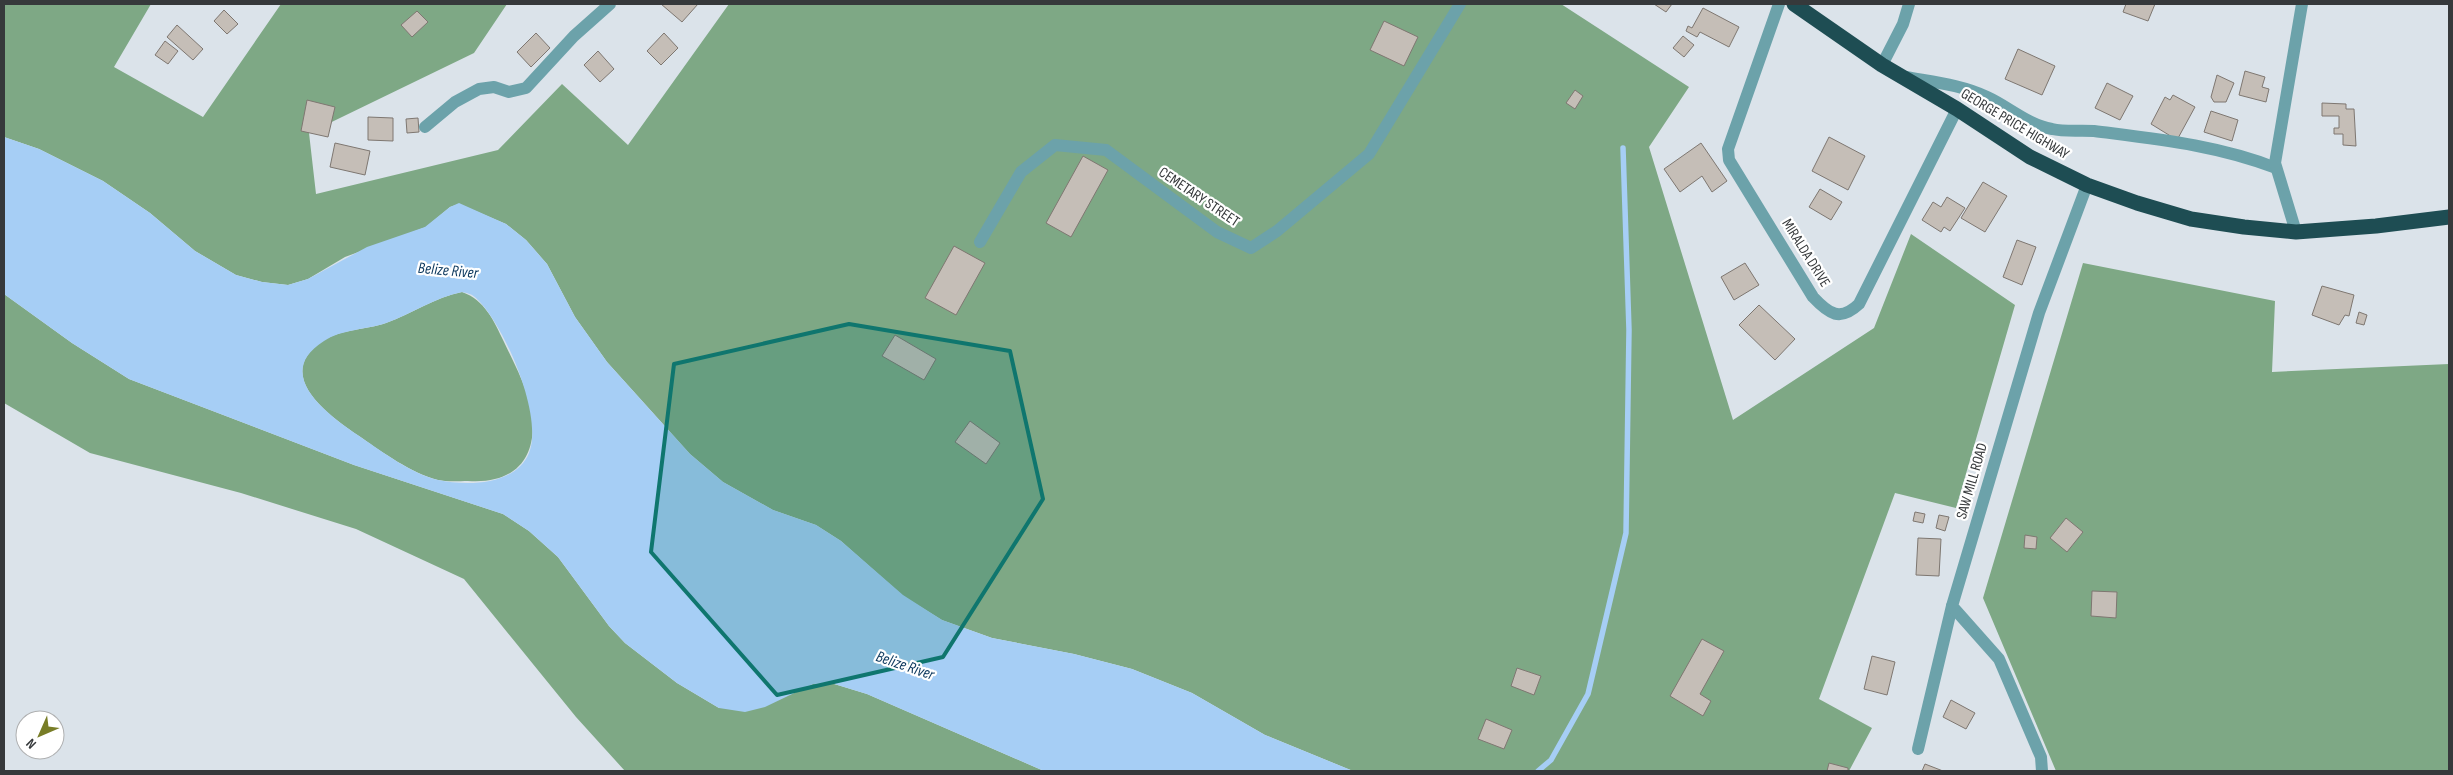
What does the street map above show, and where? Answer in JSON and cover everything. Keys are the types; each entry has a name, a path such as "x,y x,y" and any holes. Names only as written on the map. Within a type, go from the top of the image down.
{"highway":[{"name":"GEORGE PRICE HIGHWAY","path":"1794,4 1882,65 1957,109 2030,157 2087,185 2137,203 2191,219 2296,232 2376,226 2449,217"}],"street":[{"path":"425,127 455,102 479,89 494,87 509,92 526,88 574,36 610,4"},
{"name":"CEMETARY STREET","path":"980,242 1021,172 1055,145 1106,150 1217,232 1251,248 1277,231 1369,154 1460,4"},
{"name":"MIRALDA DRIVE","path":"1779,4 1728,148 1730,160 1813,297 1825,310 1837,315 1850,312 1859,304 1957,109"},
{"path":"1882,65 1902,24 1909,4"},
{"path":"2296,232 2275,163 2302,4"},
{"path":"1898,75 1952,86 1987,96 2024,118 2051,129 2091,131 2202,146 2245,156 2276,168"},
{"name":"SAW MILL ROAD","path":"1918,749 1952,606 2039,313 2087,185"},
{"path":"1952,606 1998,659 2041,757 2042,771"}],"highlighted area":[{"path":"849,324 1010,351 1043,499 943,657 777,695 651,552 674,364"}],"green space":[{"path":"4,4 151,4 114,67 203,117 281,4 507,4 474,53 309,133 316,194 498,150 562,84 628,145 729,4 1561,4 1689,87 1649,147 1733,420 1874,328 1911,234 2015,305 1956,508 1895,493 1819,699 1872,728 1849,771 1353,771 1265,735 1192,693 1132,669 1074,654 992,638 942,620 903,596 841,541 816,525 773,510 723,482 690,454 607,362 575,317 547,264 526,240 506,224 459,204 450,207 426,227 345,257 308,279 288,285 262,282 236,275 195,251 150,213 103,181 39,149 4,137"},
{"path":"2083,263 2275,301 2272,372 2449,364 2449,771 2056,771 1983,598"},
{"path":"462,292 477,300 483,306 500,334 527,394 533,429 531,445 525,458 516,468 504,476 488,480 442,481 407,467 377,449 333,417 310,393 304,380 303,366 309,353 331,336 386,323 442,298"},
{"path":"4,294 72,343 129,379 354,465 503,514 529,531 558,557 609,626 625,643 677,683 719,708 801,689 813,684 831,683 867,694 1044,771 625,771 576,717 464,579 356,529 241,493 90,453 4,403"}],"water":[{"name":"Belize River","path":"4,137 39,149 103,181 150,213 195,251 236,275 262,282 288,285 308,279 367,247 425,227 450,207 459,203 506,224 526,240 547,264 575,317 607,362 690,454 723,482 773,510 816,525 841,541 903,595 942,620 992,638 1074,654 1132,669 1192,693 1265,735 1353,771 1044,771 867,694 831,683 813,684 765,707 745,712 719,708 677,683 625,643 609,626 558,557 529,531 503,514 354,465 129,379 72,343 4,294","holes":["462,292 476,298 498,328 519,371 531,417 532,437 529,453 522,464 502,478 476,483 450,482 428,477 408,468 389,456 335,419 322,407 311,394 304,381 303,368 309,354 331,337 386,323 442,298"]}],"building":[{"path":"661,4 698,4 682,22"},
{"path":"1654,4 1672,4 1666,12"},
{"path":"2126,4 2155,4 2148,21 2123,12"},
{"path":"1703,8 1739,27 1729,47 1700,32 1697,37 1686,31 1688,26 1692,28"},
{"path":"224,10 238,24 227,34 214,21"},
{"path":"417,11 428,22 412,37 401,25"},
{"path":"1384,21 1418,37 1404,66 1370,50"},
{"path":"177,25 203,49 193,60 167,37"},
{"path":"536,33 550,48 531,67 517,52"},
{"path":"664,33 678,48 661,65 647,51"},
{"path":"1683,36 1694,45 1684,57 1673,48"},
{"path":"165,41 178,51 168,64 155,55"},
{"path":"2018,49 2055,66 2042,95 2005,79"},
{"path":"598,51 614,69 600,82 584,65"},
{"path":"2245,71 2265,77 2262,87 2269,89 2266,102 2239,95"},
{"path":"2217,75 2234,83 2226,102 2214,102 2211,97"},
{"path":"2107,83 2133,96 2120,120 2095,108"},
{"path":"1575,90 1583,96 1575,109 1566,103"},
{"path":"2173,95 2195,107 2177,140 2151,124 2165,97 2170,100"},
{"path":"307,100 335,107 328,137 301,131"},
{"path":"2322,103 2346,104 2346,109 2354,109 2356,146 2343,145 2343,134 2334,134 2334,128 2339,128 2339,116 2322,116"},
{"path":"2211,111 2238,120 2232,141 2204,132"},
{"path":"368,117 393,118 393,141 368,140"},
{"path":"418,118 419,132 407,133 406,119"},
{"path":"1829,137 1865,156 1848,190 1812,171"},
{"path":"335,143 370,151 365,175 330,167"},
{"path":"1701,143 1727,181 1712,192 1702,176 1680,192 1664,169"},
{"path":"1083,156 1108,170 1071,237 1046,223"},
{"path":"1983,182 2007,196 1985,232 1961,218"},
{"path":"1820,189 1842,202 1831,220 1809,207"},
{"path":"1947,197 1965,208 1950,231 1944,227 1941,232 1922,220 1933,202 1941,207"},
{"path":"2017,240 2036,247 2022,285 2003,277"},
{"path":"954,246 985,263 956,315 925,298"},
{"path":"1745,263 1759,285 1734,300 1721,277"},
{"path":"2322,286 2354,295 2349,316 2345,315 2339,325 2312,315"},
{"path":"1759,305 1795,339 1775,360 1739,325"},
{"path":"2359,312 2367,315 2364,325 2356,323"},
{"path":"895,335 936,359 924,380 882,356"},
{"path":"970,421 1000,443 986,464 955,442"},
{"path":"1915,512 1925,514 1923,523 1913,521"},
{"path":"1939,515 1949,517 1945,531 1936,528"},
{"path":"2066,518 2083,532 2067,552 2050,538"},
{"path":"2025,535 2037,537 2036,549 2024,548"},
{"path":"1918,538 1941,539 1939,576 1916,575"},
{"path":"2092,591 2117,592 2116,618 2091,616"},
{"path":"1702,639 1724,651 1700,694 1711,701 1703,716 1670,696"},
{"path":"1872,656 1895,662 1887,695 1864,689"},
{"path":"1517,668 1541,676 1534,695 1511,686"},
{"path":"1951,700 1975,713 1966,729 1943,717"},
{"path":"1486,719 1512,730 1504,749 1478,739"},
{"path":"1829,763 1848,768 1848,771 1827,771"},
{"path":"1925,764 1943,771 1922,771"}],"waterway":[{"path":"1538,771 1551,760 1588,694 1626,533 1629,330 1623,148"}]}
